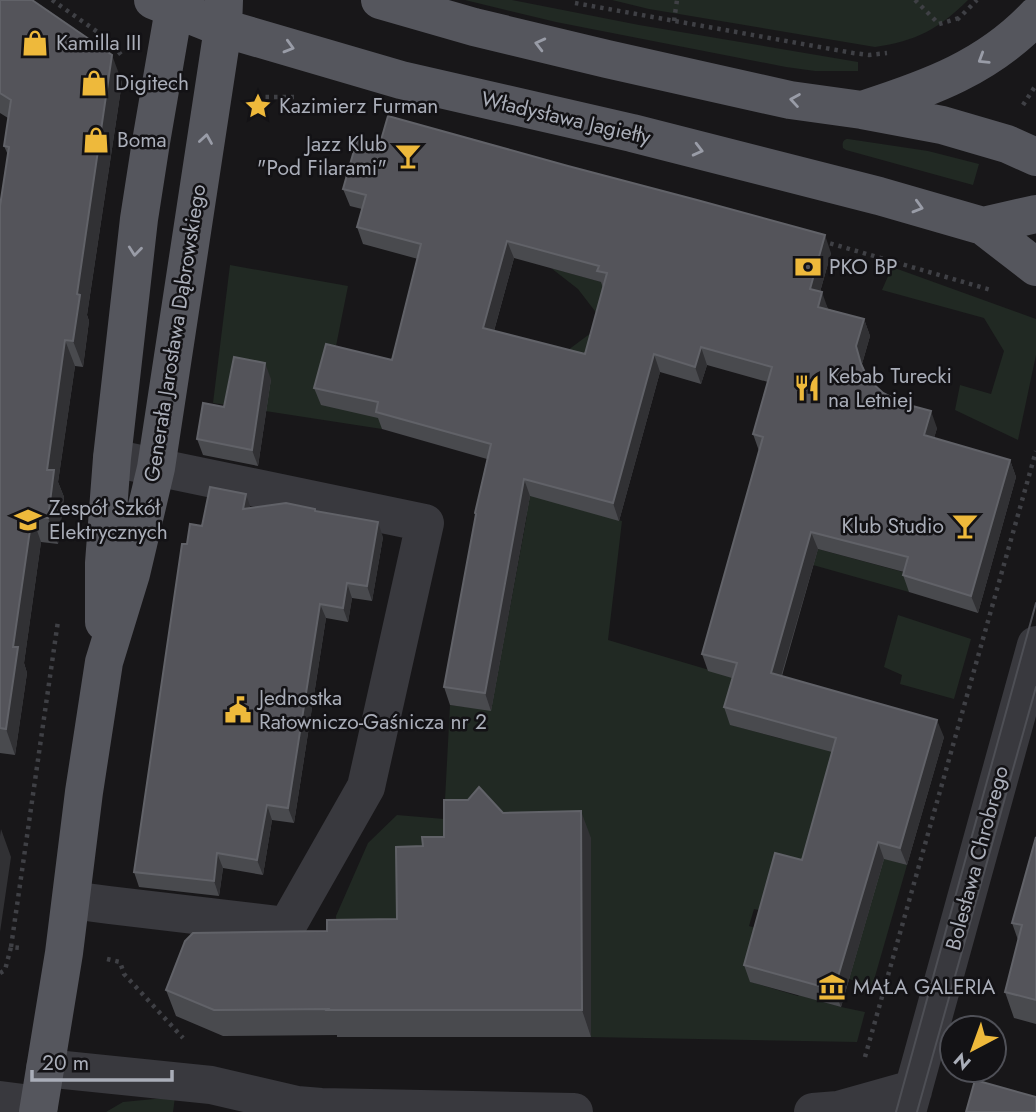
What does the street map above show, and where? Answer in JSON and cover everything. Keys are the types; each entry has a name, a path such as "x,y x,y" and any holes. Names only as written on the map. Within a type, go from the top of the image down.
{"main road":[{"path":"380,0 561,49 790,100 942,125 1007,144 1036,156"},
{"name":"Władysława Jagiełły","path":"169,3 224,14 401,80 632,133 880,196 983,226"},
{"name":"Generała Jarosława Dąbrowskiego","path":"104,662 104,563 112,458 139,219 169,3"},
{"name":"Generała Jarosława Dąbrowskiego","path":"41,1095 64,953 84,792 104,662 131,574 156,468 224,14"},
{"path":"862,110 916,93 959,74 995,52 1036,16"},
{"path":"983,226 1036,215"},
{"path":"983,226 1036,267"}],"street":[{"path":"71,900 287,926 366,787 425,523 112,458"},
{"name":"Bolesława Chrobrego","path":"910,1102 1036,645"},
{"path":"0,1100 188,1083 211,1084 297,1105 321,1107 574,1112"},
{"path":"813,1112 838,1110 902,1092 910,1102"}],"path":[{"path":"52,0 109,40 126,61"},
{"path":"674,21 677,0"},
{"path":"915,0 939,24 970,15"},
{"path":"951,25 977,0"},
{"path":"574,3 853,53 869,55 891,52"},
{"path":"248,96 299,97"},
{"path":"822,241 967,284"},
{"path":"852,1106 1036,451"},
{"path":"0,973 5,970 11,947 120,962 124,974 190,1045 188,1083"}],"shaded area":[{"path":"465,0 512,0 639,25 858,62 858,71 815,71 786,67 556,22"},
{"path":"612,0 968,0 947,19 926,32 903,41 875,47 649,9"},
{"path":"848,139 928,151 979,164 973,185 846,150 843,143"},
{"path":"230,265 348,286 333,361 384,420 382,429 213,403"},
{"path":"892,267 1036,319 1036,355 1018,440 955,410 960,385 991,394 1004,351 984,318 882,290"},
{"path":"551,268 605,283 604,288 623,293 625,289 679,304 667,345 603,328 575,430 592,434 571,507 622,521 608,640 743,680 731,725 782,739 785,732 824,743 841,732 846,739 818,840 907,865 872,987 849,979 873,896 782,871 770,912 754,909 749,926 765,931 751,982 865,1012 857,1042 591,1037 591,838 557,838 500,826 495,821 482,821 477,826 454,826 453,863 432,863 432,873 405,874 406,928 423,937 423,946 337,946 336,916 368,843 397,815 444,819 450,705 491,710 527,515 520,513 524,497 531,492 554,413 546,401 554,371 525,362 526,355 490,345 491,337 560,356 599,327 598,315 578,289"},
{"path":"818,549 914,575 909,592 813,565"},
{"path":"898,615 971,639 954,699 900,684 902,675 884,667"},
{"path":"175,1097 173,1112 106,1112 123,1102"}],"building":[{"path":"0,0 32,0 112,55 77,294 80,295 73,341 65,340 47,470 54,470 48,518 32,516 13,647 18,647 6,729 0,728 0,206 9,147 4,146 11,100 0,93"},
{"path":"388,116 825,235 810,289 822,292 818,307 864,319 856,346 868,379 883,393 905,404 931,411 924,435 1010,460 971,596 903,575 908,557 811,532 771,673 937,720 900,848 878,842 834,990 744,965 775,853 802,860 836,738 724,707 737,663 702,654 763,437 753,434 772,367 701,347 695,367 654,354 613,503 524,479 485,693 444,687 475,513 491,444 376,412 378,402 314,388 326,344 392,360 421,244 357,227 366,195 343,189 357,140 379,147","holes":["507,241 599,266 597,271 607,273 585,354 483,328"]},
{"path":"234,357 265,363 252,450 197,439 203,403 224,407"},
{"path":"210,487 246,494 243,509 286,503 378,522 367,586 347,583 343,608 320,604 288,808 267,805 257,860 217,853 214,881 134,872 182,544 187,544 190,524 202,526"},
{"path":"479,787 503,813 581,811 582,1010 214,1010 166,990 185,941 193,933 327,931 327,920 397,919 396,847 423,846 422,837 444,837 444,800 468,800"},
{"path":"1036,837 1036,1000 1005,992 1022,925 1012,923"},
{"path":"974,1084 989,1084 1036,1097 1036,1112 966,1112"}],"tram line":[{"path":"896,1112 1036,603"},
{"path":"917,1112 1036,687"}],"place":[{"name":"Kamilla III","path":"35,43"},
{"name":"Digitech","path":"94,83"},
{"name":"Kazimierz Furman","path":"258,106"},
{"name":"Boma","path":"96,140"},
{"name":"Jazz Klub \"Pod Filarami\"","path":"408,156"},
{"name":"PKO BP","path":"808,267"},
{"name":"Kebab Turecki na Letniej","path":"807,388"},
{"name":"Zespół Szkół Elektrycznych","path":"28,520"},
{"name":"Klub Studio","path":"965,526"},
{"name":"Jednostka Ratowniczo-Gaśnicza nr 2","path":"238,710"},
{"name":"MAŁA GALERIA","path":"832,987"}]}
